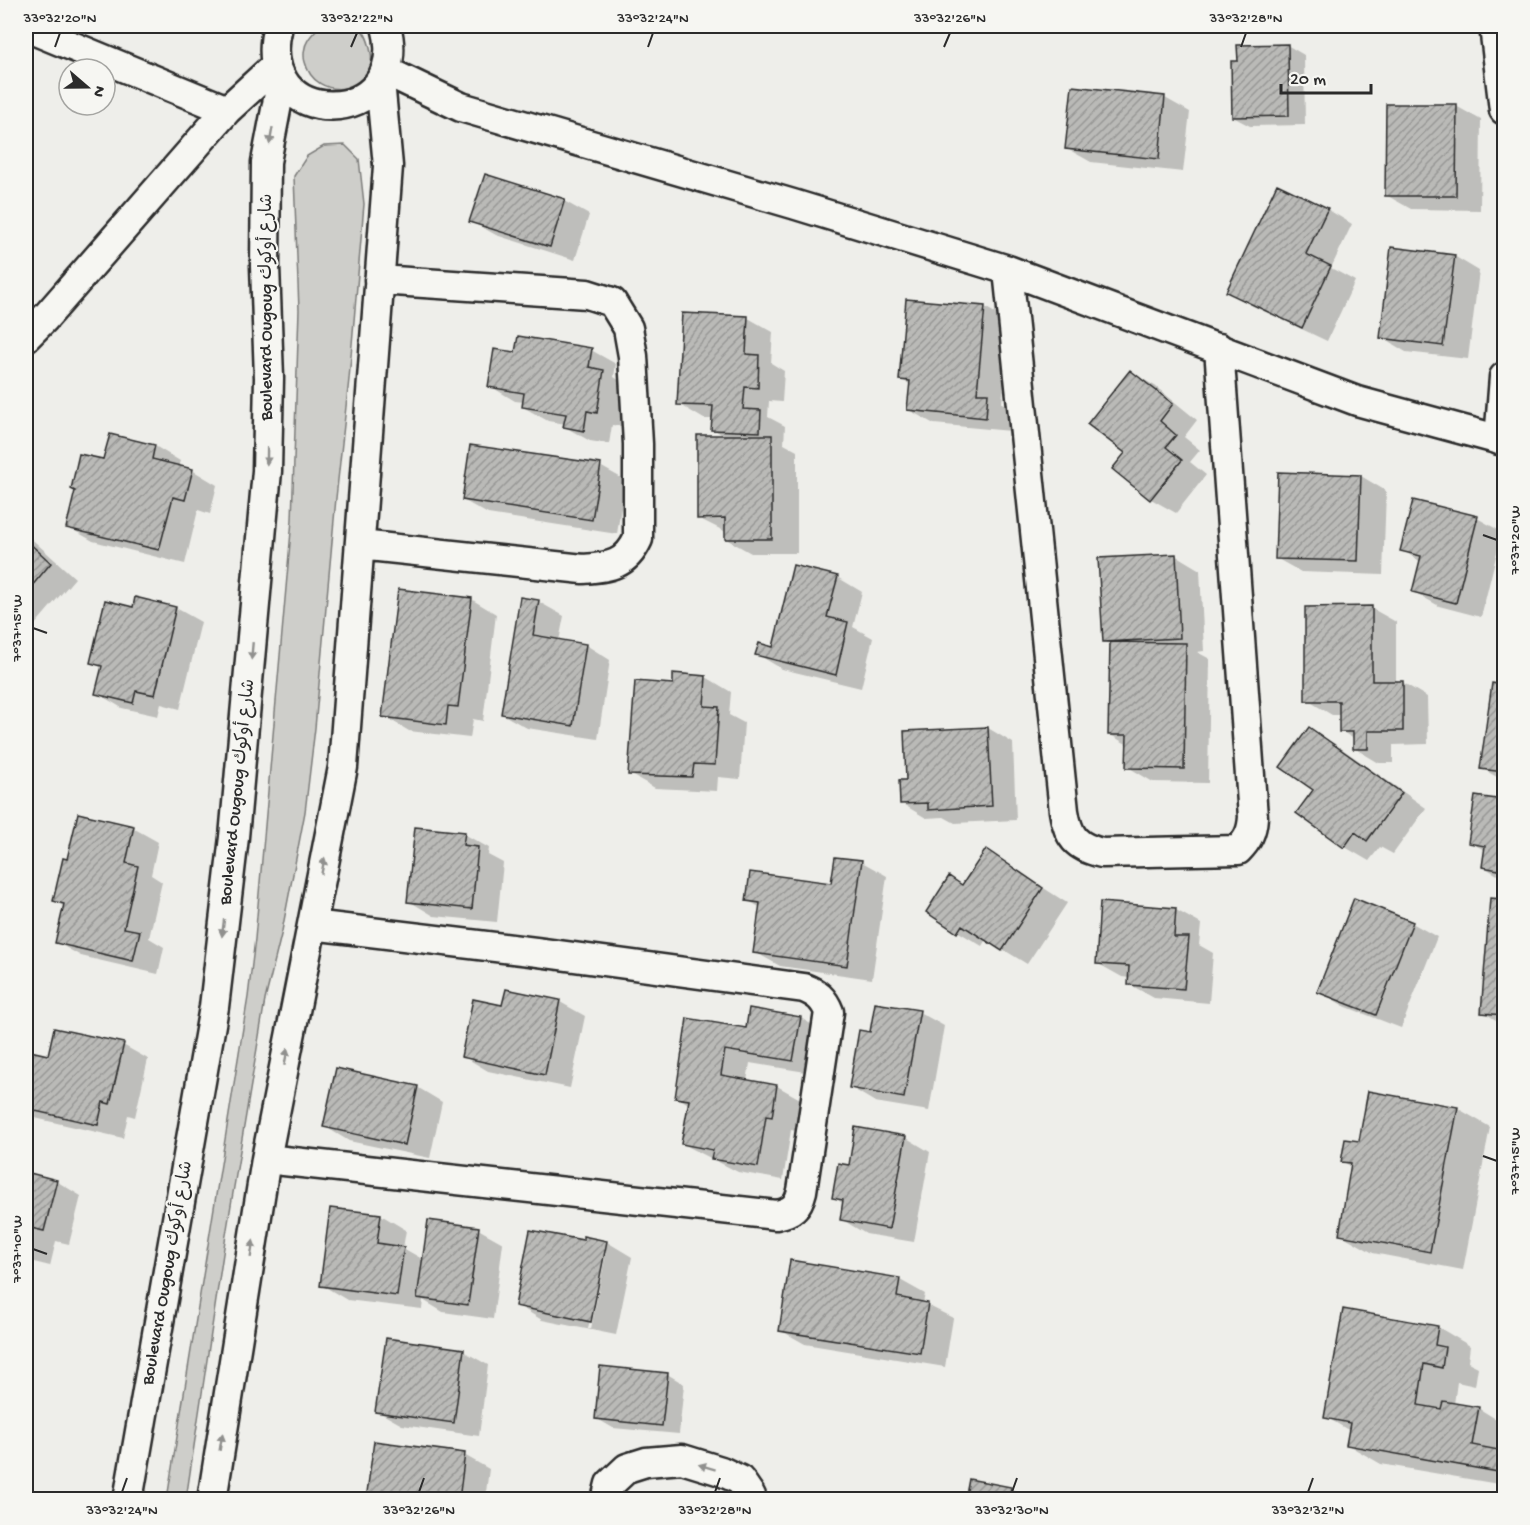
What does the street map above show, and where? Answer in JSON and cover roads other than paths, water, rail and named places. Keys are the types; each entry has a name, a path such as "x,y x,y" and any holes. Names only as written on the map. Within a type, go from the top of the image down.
{"street":[{"name":"Boulevard Ougoug شارع أوكوك","path":"128,1500 214,1007 233,848 267,471 266,162 279,72 273,45 278,26"},
{"path":"1494,26 1504,110"},
{"path":"26,27 228,110"},
{"path":"212,1500 266,1159 343,767 388,165 383,76 390,54 390,29"},
{"path":"26,337 228,110 279,72 291,90 302,99 330,107 358,100 370,92 383,76"},
{"path":"383,76 461,107 793,204 1008,270 1357,401 1502,440 1504,377"},
{"path":"1008,270 1064,811 1067,829 1077,842 1089,850 1102,853 1238,850 1246,842 1252,829 1219,348"},
{"path":"360,545 583,569 616,563 632,553 638,539 638,444 633,356 628,328 612,302 587,294 379,280"},
{"path":"266,1159 776,1215 795,1209 802,1191 829,1012 825,1001 815,992 804,988 312,925"},
{"path":"606,1500 610,1484 627,1468 645,1462 682,1459 721,1471 740,1480 752,1496 751,1500"}]}
